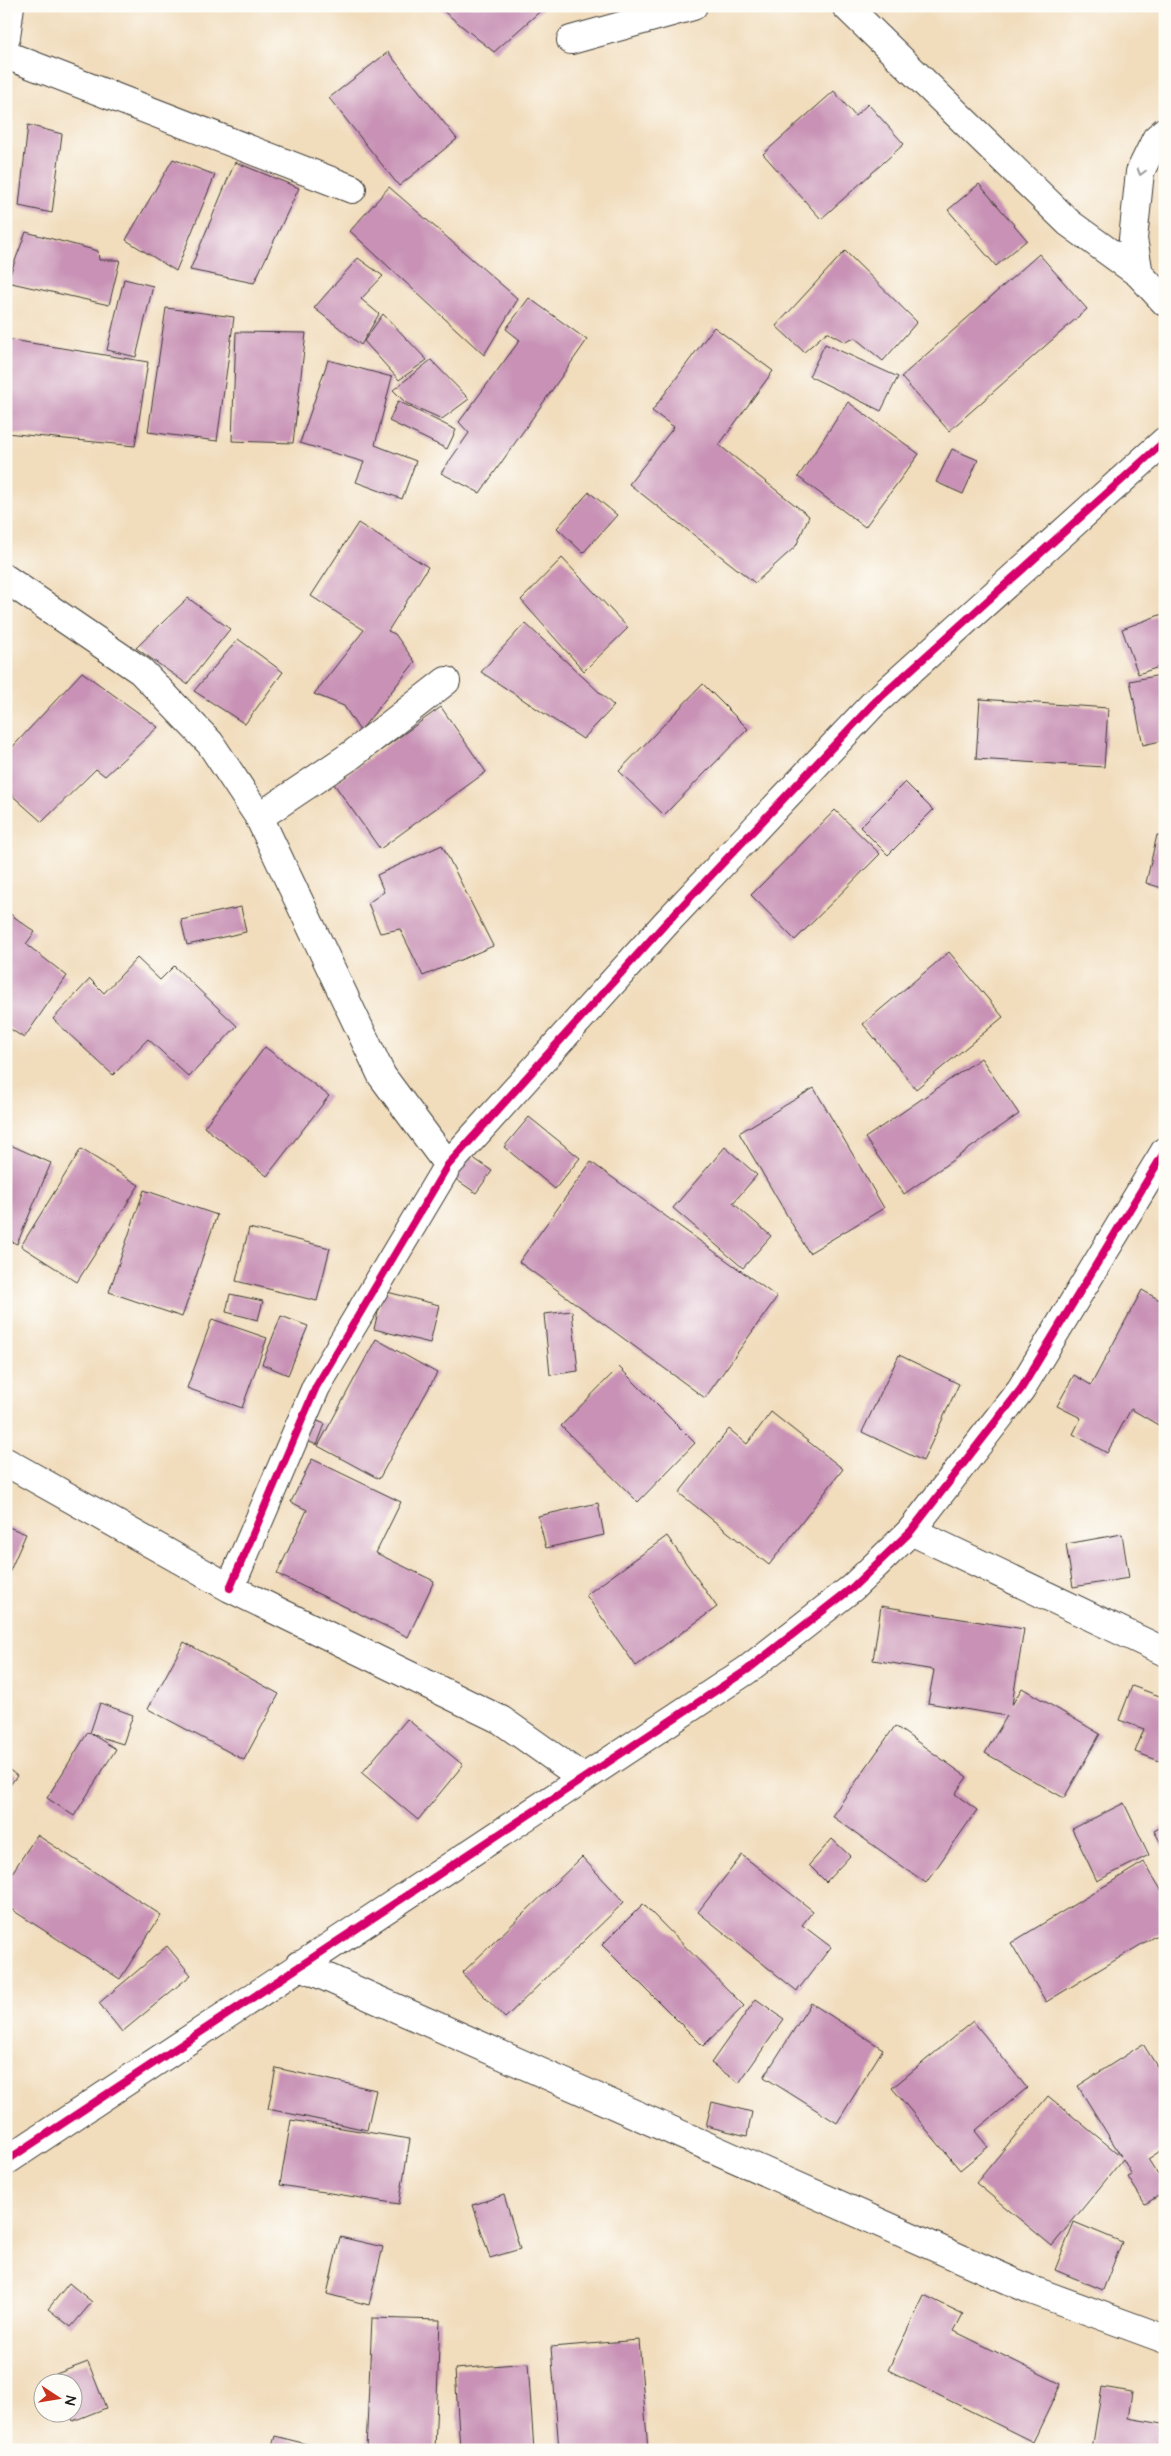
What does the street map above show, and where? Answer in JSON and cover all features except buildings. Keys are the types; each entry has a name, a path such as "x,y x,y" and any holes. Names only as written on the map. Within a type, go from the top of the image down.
{"street":[{"path":"6,37 10,6"},
{"path":"571,40 693,6"},
{"path":"846,6 1069,223 1139,274 1165,302"},
{"path":"6,55 352,189"},
{"path":"1139,274 1134,239 1140,172 1156,139 1165,131"},
{"path":"230,1588 316,1387 448,1165 666,924 874,703 1165,441"},
{"path":"6,579 141,671 210,743 259,817 382,1076 448,1165"},
{"path":"259,817 350,756 446,681"},
{"path":"6,2161 299,1965 747,1670 852,1588 911,1531 1021,1389 1165,1151"},
{"path":"6,1462 230,1588 501,1720 583,1778"},
{"path":"911,1531 1165,1652"},
{"path":"299,1965 1029,2289 1165,2339"}],"cycle path":[{"path":"230,1588 316,1387 448,1165 666,923 874,703 1165,441"},
{"path":"6,2161 747,1670 852,1588 911,1531 1021,1389 1165,1151"}]}
